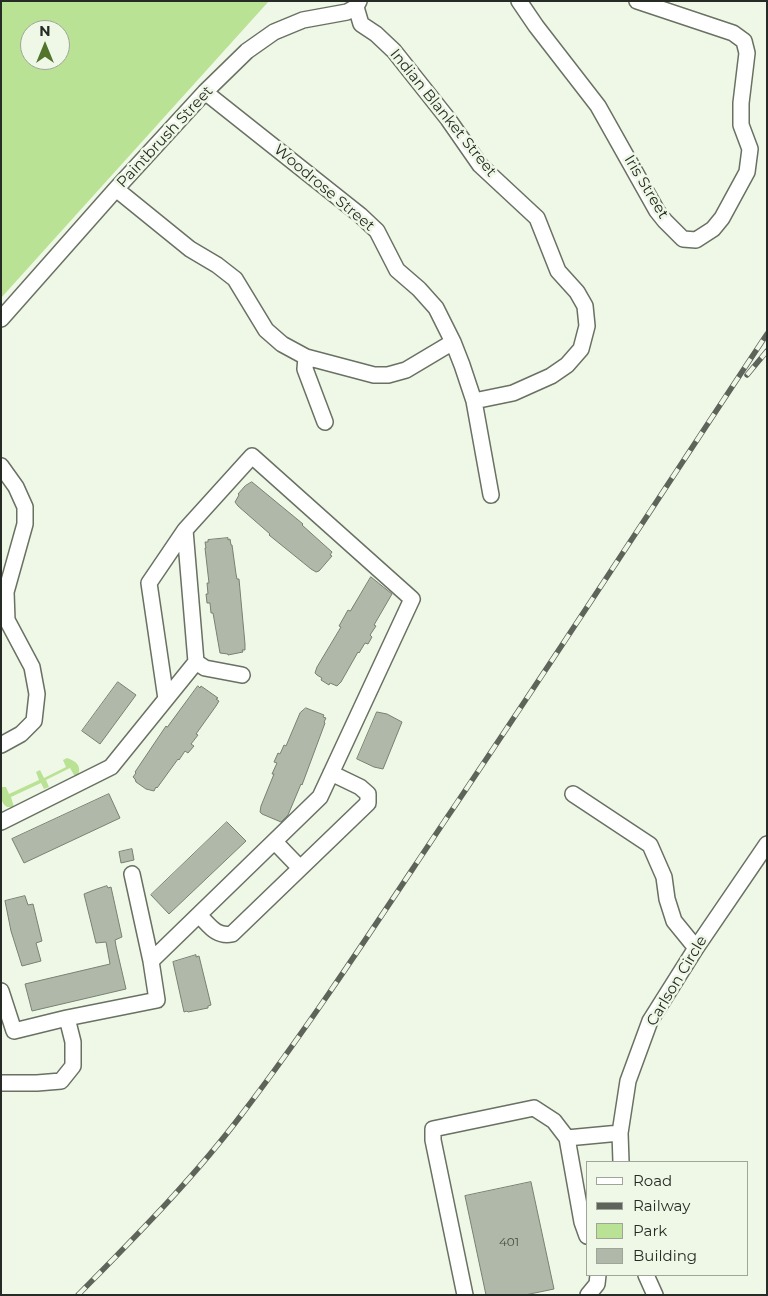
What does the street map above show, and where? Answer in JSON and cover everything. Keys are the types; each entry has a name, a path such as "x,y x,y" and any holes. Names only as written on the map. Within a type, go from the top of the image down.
{"street":[{"name":"Iris Street","path":"519,1 598,106 665,221 683,239 696,240 712,229 722,218 747,172 750,149 741,125 741,103 746,53 744,41 733,33 637,1"},
{"name":"Paintbrush Street","path":"1,319 205,92 247,51 274,32 304,20 347,12 358,4"},
{"name":"Indian Blanket Street","path":"358,4 362,24 376,34 394,52 448,119 480,164 537,218 558,271 585,306 587,326 581,349 567,365 551,376 513,393 474,401"},
{"name":"Woodrose Street","path":"205,92 337,196 376,232 396,270 436,308 462,364 474,401 491,495"},
{"path":"116,189 190,249 217,265 235,279 266,330 282,344 306,357 374,375 388,375 406,370 453,342"},
{"path":"306,357 306,369 326,422"},
{"path":"151,961 320,797 412,599 252,456 185,530 149,583 166,699"},
{"path":"1,466 16,488 25,508 25,524 6,592 7,620 32,667 37,694 34,721 21,734 1,745"},
{"path":"1,822 111,767 196,662 185,530"},
{"path":"196,662 205,668 242,675"},
{"path":"199,915 217,932 224,936 232,934 368,803 368,794 360,786 331,773"},
{"path":"573,794 650,845 664,877 667,898 674,921 696,948"},
{"path":"275,842 300,868"},
{"name":"Carlson Circle","path":"620,1161 620,1133 628,1080 650,1021 696,948 767,844"},
{"path":"1,991 14,1031 157,1000 151,961 132,874"},
{"path":"1,1082 37,1083 61,1081 73,1066 73,1042 68,1018"},
{"path":"464,1295 433,1140 433,1130 534,1108 554,1120 566,1138 582,1222 586,1233"},
{"path":"566,1138 620,1133"},
{"path":"588,1295 597,1284 598,1276"},
{"path":"646,1276 655,1295"}],"green space":[{"path":"1,1 269,1 1,298"},
{"path":"67,758 79,766 78,775 74,775 70,768 46,780 49,787 44,789 41,783 11,797 14,807 7,807 3,803 1,796 2,787 6,787 9,794 39,780 36,772 40,770 44,778 66,767 63,760"}],"building":[{"path":"252,482 303,524 332,552 330,555 332,556 319,571 316,572 311,569 269,535 238,506 235,502 238,494 245,486"},
{"path":"228,538 232,545 237,579 239,579 245,650 228,655 220,653 213,613 211,613 210,603 207,603 207,583 209,583 205,542"},
{"path":"371,577 392,594 374,625 376,626 370,635 372,637 368,644 365,643 358,652 341,682 337,686 330,683 329,685 315,673 317,667 341,627 339,626 348,610 350,611"},
{"path":"118,682 136,695 100,744 82,731"},
{"path":"198,686 200,688 201,686 218,698 216,699 219,701 196,734 198,735 191,744 194,746 188,753 185,751 154,791 146,789 136,782 133,777 135,772 166,726"},
{"path":"306,708 324,715 323,717 326,718 325,723 302,785 288,815 281,822 262,814 260,812 261,806 274,774 272,774 277,763 274,762 278,753 280,754 284,745 286,746 300,713"},
{"path":"377,712 387,714 402,722 383,769 357,759"},
{"path":"109,794 120,818 24,863 12,839"},
{"path":"227,822 246,841 169,914 151,895"},
{"path":"132,849 134,860 121,863 119,852"},
{"path":"107,886 108,888 111,887 122,937 115,940 126,989 32,1011 25,984 110,964 106,942 96,943 84,894"},
{"path":"25,896 28,905 33,904 42,941 36,943 41,961 22,966 11,931 5,901"},
{"path":"196,955 196,957 199,956 211,1005 208,1008 184,1012 173,962"},
{"path":"531,1182 554,1289 525,1295 486,1295 465,1196"}],"railway":[{"path":"78,1295 204,1162 296,1041 488,756 767,334"},
{"path":"747,375 767,351"}]}
